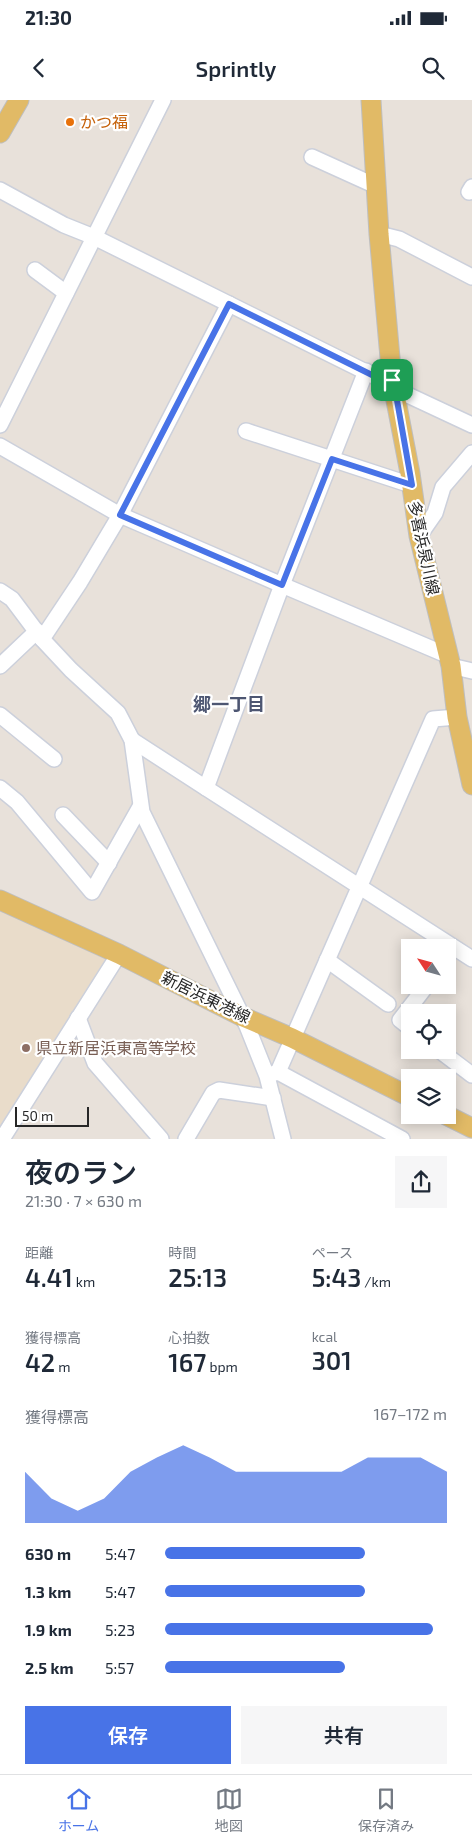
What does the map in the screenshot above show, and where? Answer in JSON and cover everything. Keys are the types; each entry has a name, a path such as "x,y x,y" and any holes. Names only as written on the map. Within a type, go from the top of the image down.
{"main road":[{"path":"0,133 18,100"},
{"name":"多喜浜泉川線","path":"371,100 379,234 394,384 419,536 450,661 457,717 467,740 472,785"},
{"name":"新居浜東港線","path":"0,900 119,954 241,1016 292,1038 401,1092"},
{"path":"456,1122 469,1131"}],"street":[{"path":"0,425 163,100"},
{"path":"312,157 376,186"},
{"path":"0,190 64,225 94,237 378,378 394,384 472,425"},
{"path":"379,234 399,239 472,277"},
{"path":"34,270 66,293"},
{"path":"0,666 39,635 80,582 120,515 229,304"},
{"path":"206,788 282,585 366,371"},
{"path":"246,431 412,485"},
{"path":"0,446 120,515 282,585 472,671"},
{"path":"419,536 435,513 443,487 472,453"},
{"path":"0,591 12,599 39,635 71,670 118,712 132,740 140,807 241,1016 273,1074 402,1139"},
{"path":"0,715 54,760"},
{"path":"283,1139 273,1098 273,1074 292,1038 433,719 457,717"},
{"path":"132,740 360,887 431,939"},
{"path":"0,788 17,802 92,892 140,807"},
{"path":"64,815 109,863"},
{"path":"2,1139 119,954"},
{"path":"456,955 472,959"},
{"path":"327,960 388,1004"},
{"path":"412,1004 420,994"},
{"path":"78,1018 95,1063 161,1139"},
{"path":"451,1059 472,1075"},
{"path":"186,1139 213,1093 219,1090 273,1098"}],"shaded area":[{"name":"県立新居浜東高等学校","path":"0,910 105,959 106,962 0,1134"}],"place":[{"name":"かつ福","path":"70,122"},
{"name":"県立新居浜東高等学校","path":"26,1048"}],"district":[{"name":"郷一丁目","path":"229,705"}],"route":[{"path":"229,304 378,378 392,380 412,485 332,459 282,585 120,515 229,304"}]}
